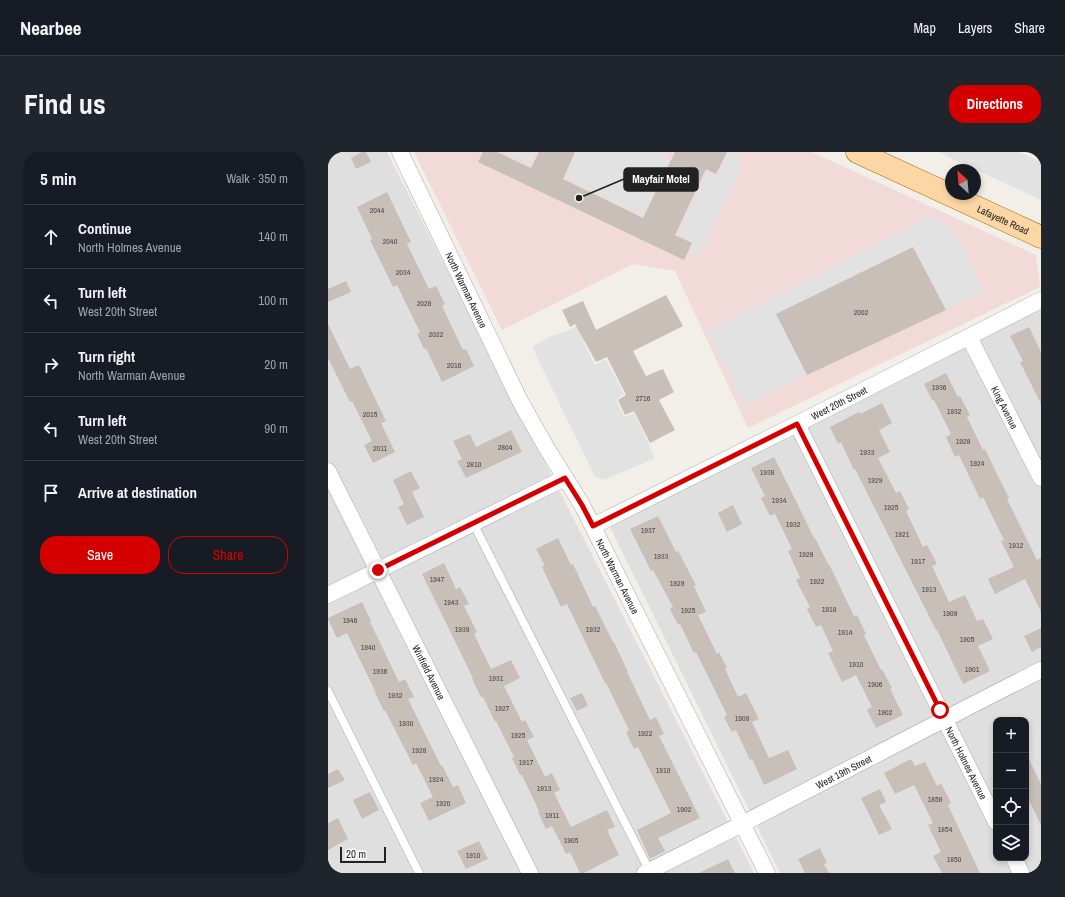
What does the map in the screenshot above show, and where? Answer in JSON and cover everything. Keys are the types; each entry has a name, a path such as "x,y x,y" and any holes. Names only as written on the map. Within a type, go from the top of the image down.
{"main road":[{"name":"Lafayette Road","path":"857,152 1041,237"}],"street":[{"name":"North Warman Avenue","path":"400,152 520,401 593,526 767,873"},
{"name":"West 20th Street","path":"593,526 1041,300"},
{"name":"King Avenue","path":"969,336 1041,478"},
{"name":"North Holmes Avenue","path":"797,424 993,816"},
{"name":"Winfield Avenue","path":"328,472 530,873"},
{"path":"328,595 565,478"},
{"name":"West 19th Street","path":"648,872 1041,670"},
{"path":"1015,861 1021,873"}],"lane":[{"path":"473,523 648,872"},
{"path":"328,691 419,873"}],"shaded area":[{"path":"328,152 387,152 754,873 328,873"},
{"path":"414,152 812,152 1036,255 1040,287 748,428 675,271 633,264 502,330"},
{"path":"505,152 536,152 530,164"},
{"path":"577,152 666,152 664,156 670,159 643,216 565,178"},
{"path":"721,152 739,152 737,161 743,163 699,257 689,253 694,243 678,234 706,174 716,177 727,155"},
{"path":"938,152 1019,152 1041,162 1041,200 981,172 981,164 964,164"},
{"path":"931,216 952,227 984,292 946,310 913,247 777,314 807,375 745,406 707,331"},
{"path":"1041,309 1041,873 780,873 609,525"},
{"path":"588,320 596,335 583,341 595,365 606,359 624,394 616,400 624,417 634,413 655,458 604,480 595,477 532,347 549,337 567,331"}],"building":[{"path":"362,152 366,152 371,162 356,169 351,158"},
{"path":"483,152 497,152 531,168 539,152 575,152 563,179 643,218 675,152 727,152 716,174 706,169 675,235 692,243 684,260 478,162"},
{"path":"387,192 411,242 407,244 429,289 436,286 445,304 442,306 463,350 466,349 474,366 442,382 426,348 424,349 417,334 420,332 397,285 393,287 370,240 372,239 357,207"},
{"path":"913,247 946,310 807,375 776,314"},
{"path":"346,281 351,292 328,302 328,289"},
{"path":"666,295 683,326 633,351 646,376 663,369 674,392 659,400 675,430 650,443 634,411 625,415 618,400 626,395 607,357 596,362 575,324 570,327 562,310 583,301 596,330"},
{"path":"328,324 350,369 359,365 386,421 381,423 395,452 373,463 364,445 372,441 328,358"},
{"path":"1029,327 1041,352 1041,404 1020,362 1023,361 1010,336"},
{"path":"946,373 958,397 960,396 970,415 967,417 983,450 985,449 1009,498 1007,499 1037,560 1041,558 1041,612 1025,579 995,594 988,579 1014,567 1001,541 1004,540 983,497 980,499 959,455 955,457 946,437 951,434 924,384"},
{"path":"882,403 892,423 879,430 890,452 878,458 896,493 900,491 909,509 906,511 923,547 927,545 937,564 932,566 949,602 965,595 977,621 983,619 993,639 978,646 990,671 963,684 855,469 854,470 841,442 838,444 830,427 859,412 860,414"},
{"path":"511,430 522,452 466,478 457,461 462,459 453,441 470,434 476,447"},
{"path":"774,457 854,616 857,615 866,634 864,635 881,670 882,669 892,688 890,689 903,715 876,728 867,710 872,707 856,675 842,682 828,653 833,651 821,625 816,627 807,609 810,607 796,580 800,578 788,551 792,549 775,514 770,516 761,498 765,496 751,468"},
{"path":"411,471 420,488 412,492 424,517 407,525 398,507 404,504 393,480"},
{"path":"733,505 742,524 727,532 718,513"},
{"path":"658,516 676,552 678,551 696,585 694,586 706,612 698,615 717,654 719,652 727,668 725,669 738,697 746,693 759,719 752,722 769,758 788,750 797,769 764,785 736,730 732,732 724,717 727,715 696,652 694,653 680,624 678,625 670,609 673,607 653,570 651,571 630,529"},
{"path":"558,538 571,565 573,564 593,607 595,606 614,642 650,720 656,717 664,734 659,736 700,818 658,838 665,851 650,859 637,830 671,813 638,747 634,749 626,732 629,730 567,604 561,607 542,567 545,566 536,549"},
{"path":"444,563 456,589 460,587 469,604 464,606 477,632 474,634 491,669 511,660 520,678 504,686 522,722 525,720 534,737 527,740 545,777 552,773 560,790 554,793 571,827 607,810 615,827 607,830 619,855 584,873 580,873 570,852 566,854 552,826 546,829 522,775 520,775 512,758 514,757 483,697 481,697 422,574"},
{"path":"362,602 399,682 405,679 414,697 408,699 441,766 442,765 453,787 458,785 466,803 429,821 420,803 433,797 416,763 413,765 385,710 384,711 347,633 337,638 328,619"},
{"path":"1041,628 1041,647 1032,652 1024,636"},
{"path":"582,693 588,706 577,711 570,698"},
{"path":"911,759 915,766 925,762 937,786 941,783 951,803 948,805 980,873 942,873 933,856 941,852 928,825 933,823 914,785 895,794 884,773"},
{"path":"1029,759 1041,784 1041,825 1029,800"},
{"path":"338,769 345,780 328,788 328,774"},
{"path":"880,789 886,802 879,805 892,829 879,835 861,798"},
{"path":"370,792 379,810 362,819 353,800"},
{"path":"338,818 348,839 328,850 328,823"},
{"path":"479,841 488,859 466,869 457,851"},
{"path":"820,848 827,863 824,864 829,873 805,873 798,859"},
{"path":"728,859 735,873 699,873"}],"place":[{"name":"Mayfair Motel","path":"579,198"}],"route":[{"path":"378,570 565,478 593,526 797,424 940,710"}]}
